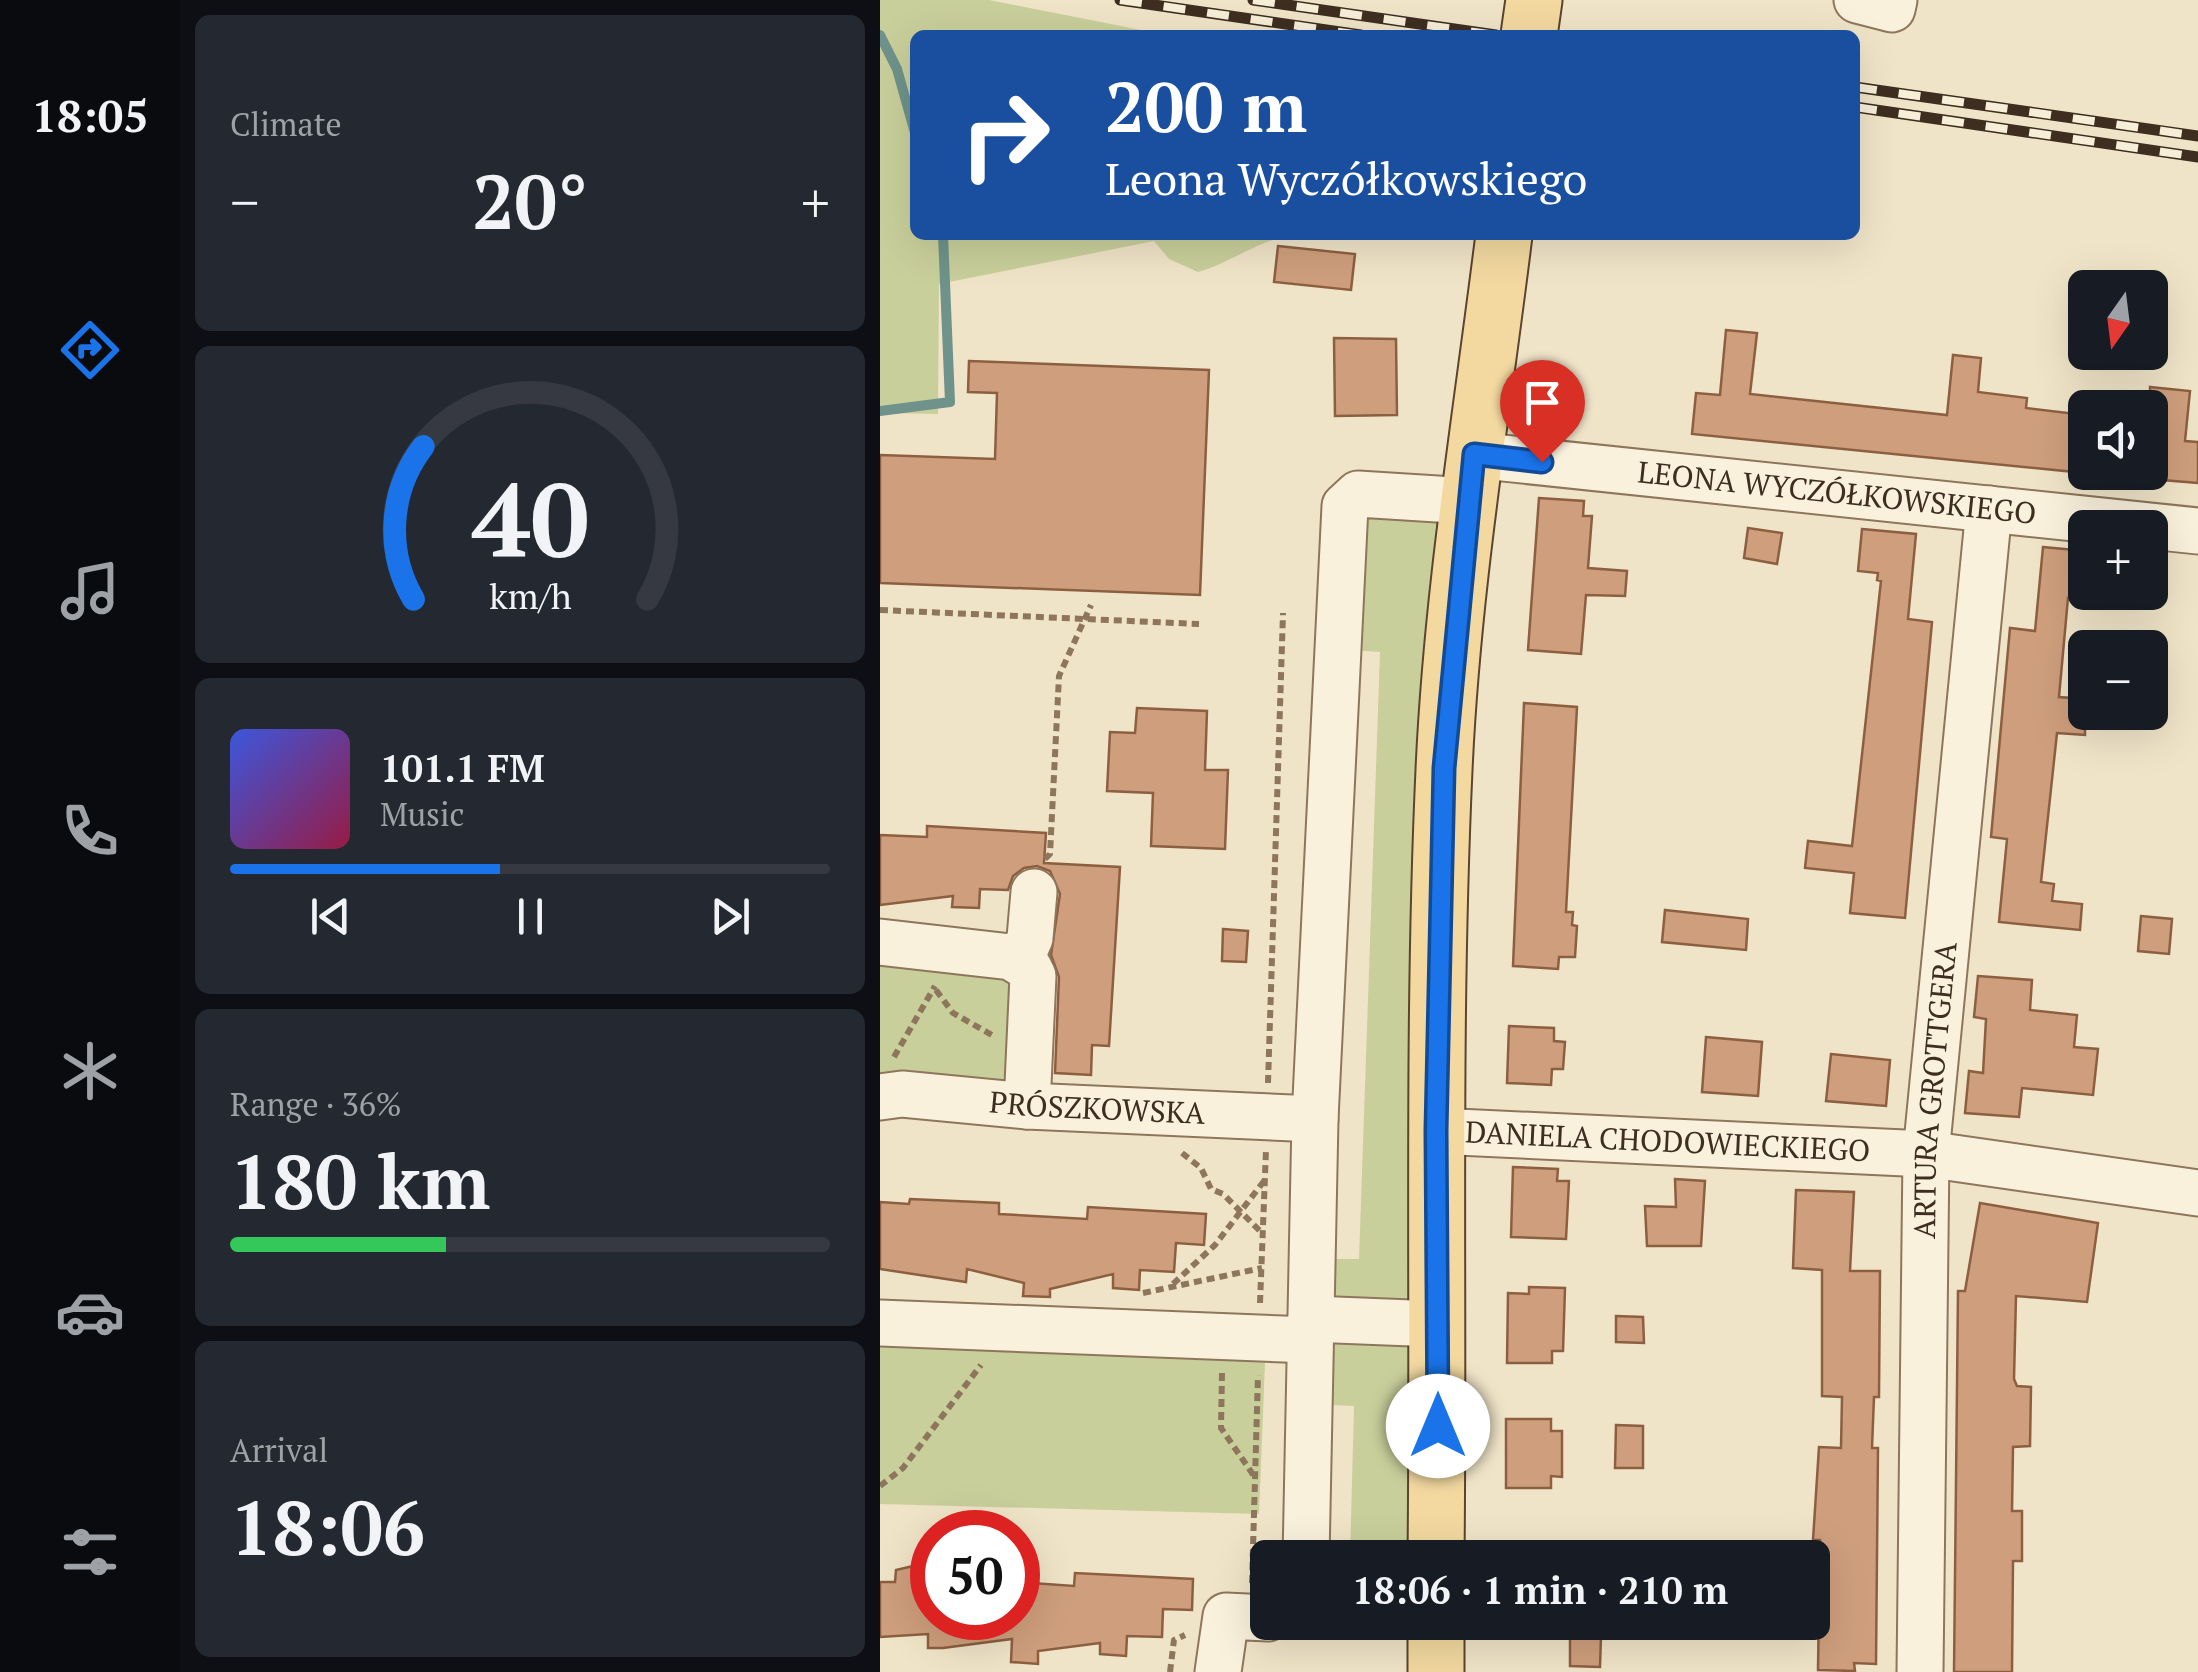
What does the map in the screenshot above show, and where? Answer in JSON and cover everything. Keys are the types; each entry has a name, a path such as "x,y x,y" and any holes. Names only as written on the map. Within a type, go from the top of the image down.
{"main road":[{"path":"1531,30 1534,0"},
{"path":"1436,1540 1436,1130 1444,768 1472,478 1503,240"},
{"path":"1436,1640 1436,1672"}],"street":[{"path":"1857,0 1892,9 1894,0"},
{"name":"LEONA WYCZÓŁKOWSKIEGO","path":"1306,1540 1315,1119 1344,506 1358,494 1472,478 1989,509 2198,531"},
{"name":"ARTURA GROTTGERA","path":"1920,1672 1926,1154 1989,509"},
{"path":"1020,961 1030,938 1034,892"},
{"path":"880,942 932,945 1020,961 1033,976 1027,1106"},
{"name":"PRÓSZKOWSKA","path":"885,1081 902,1094 1027,1106 1315,1119"},
{"name":"DANIELA CHODOWIECKIEGO","path":"1436,1130 1926,1154 2198,1193"},
{"path":"880,1323 1240,1337 1311,1329 1437,1324"},
{"path":"1218,1672 1226,1616 1250,1609"}],"path":[{"path":"1034,892 1040,886 1042,861 1050,854 1059,676 1091,605"},
{"path":"880,610 1199,624"},
{"path":"1255,1476 1221,1428 1240,1337 1262,1268 1283,613"},
{"path":"932,945 936,990 953,1013 1029,1060"},
{"path":"885,1081 936,990"},
{"path":"1139,1111 1151,1131 1196,1163 1211,1189 1223,1194 1263,1234"},
{"path":"1169,1287 1195,1267 1265,1180"},
{"path":"1141,1333 1142,1293 1262,1268"},
{"path":"880,1486 903,1468 961,1386 988,1359 991,1327"},
{"path":"1240,1337 1255,1476 1257,1540"},
{"path":"1170,1672 1174,1640 1199,1628"}],"green space":[{"path":"880,0 989,0 1141,30 910,30 910,240 1276,240 1198,272 1169,259 1154,241 939,284 938,414 880,413"},
{"path":"1469,501 1437,1540 1350,1540 1354,1406 1309,1404 1312,1259 1359,1259 1380,652 1338,649 1345,506"},
{"path":"880,956 1011,957 1027,1106 880,1097"},
{"path":"880,1323 1266,1338 1259,1514 880,1504"}],"building":[{"path":"1278,246 1355,254 1351,290 1274,282"},
{"path":"1726,330 1757,333 1750,394 1947,415 1953,355 1981,358 1978,392 2027,398 2026,408 2068,413 2068,471 1692,434 1696,393 1720,395"},
{"path":"1334,338 1396,339 1397,415 1335,416"},
{"path":"969,361 1209,370 1200,595 880,583 880,455 995,459 997,393 968,392"},
{"path":"2150,387 2190,391 2185,441 2198,442 2198,483 2168,480 2168,390"},
{"path":"1539,498 1584,501 1583,516 1592,516 1588,568 1627,571 1625,596 1586,595 1581,654 1528,650"},
{"path":"1748,528 1782,533 1777,564 1744,558"},
{"path":"1862,529 1916,534 1908,619 1932,622 1905,918 1850,913 1854,873 1805,868 1808,841 1852,846 1881,581 1877,580 1878,573 1858,571"},
{"path":"2043,547 2068,549 2059,697 2068,698 2068,730 2085,730 2085,735 2057,733 2041,882 2054,884 2052,901 2082,904 2080,930 1999,922 2007,839 1991,837 2010,628 2035,631"},
{"path":"1524,703 1577,707 1566,912 1573,912 1572,925 1577,926 1575,957 1559,957 1558,969 1513,966"},
{"path":"1137,708 1207,711 1205,770 1228,770 1225,849 1151,846 1153,793 1107,791 1110,732 1135,733"},
{"path":"927,826 1046,833 1044,863 1120,867 1109,1046 1092,1045 1091,1075 1055,1073 1059,977 1051,955 1060,894 1050,871 1037,866 1024,868 1013,876 1008,890 980,889 979,908 952,907 953,896 880,905 880,835 927,837"},
{"path":"1665,910 1748,919 1746,950 1662,942"},
{"path":"2141,916 2172,919 2169,954 2138,951"},
{"path":"1223,929 1248,931 1246,962 1222,961"},
{"path":"1978,976 2032,980 2030,1010 2077,1015 2074,1047 2098,1049 2093,1095 2022,1088 2019,1117 1965,1113 1969,1071 1983,1073 1986,1019 1974,1017"},
{"path":"1509,1026 1554,1028 1554,1041 1565,1042 1563,1069 1552,1069 1551,1085 1507,1083"},
{"path":"1706,1037 1762,1042 1758,1096 1702,1092"},
{"path":"1831,1054 1890,1060 1886,1106 1826,1101"},
{"path":"1513,1167 1558,1169 1557,1181 1569,1181 1566,1239 1511,1237"},
{"path":"1675,1179 1705,1181 1701,1246 1647,1246 1645,1206 1676,1207"},
{"path":"1796,1190 1854,1192 1850,1271 1880,1271 1879,1397 1874,1397 1872,1448 1878,1448 1876,1664 1854,1663 1855,1671 1818,1670 1818,1640 1830,1640 1830,1540 1813,1540 1819,1447 1841,1448 1842,1397 1822,1396 1822,1270 1793,1268"},
{"path":"910,1199 999,1203 999,1214 1087,1219 1088,1207 1206,1214 1204,1245 1176,1243 1174,1272 1140,1270 1139,1290 1113,1288 1113,1274 1050,1289 1050,1297 1023,1296 1024,1283 967,1269 966,1282 880,1269 880,1202 909,1204"},
{"path":"1980,1203 2098,1223 2087,1302 2016,1296 2014,1379 2017,1386 2031,1387 2030,1446 2013,1447 2012,1511 2022,1511 2022,1561 2013,1561 2012,1672 1954,1672 1958,1291 1965,1291"},
{"path":"1529,1287 1565,1288 1563,1351 1552,1351 1552,1363 1507,1363 1508,1293 1529,1294"},
{"path":"1616,1316 1643,1317 1644,1343 1616,1342"},
{"path":"1506,1419 1551,1419 1551,1431 1562,1431 1562,1477 1551,1476 1551,1488 1506,1488"},
{"path":"1616,1425 1643,1426 1643,1468 1615,1468"},
{"path":"910,1567 910,1635 880,1637 880,1582 895,1582 896,1570"},
{"path":"1075,1573 1193,1579 1192,1610 1163,1609 1162,1637 1127,1636 1126,1656 1100,1654 1100,1643 1038,1651 1038,1664 1011,1662 1012,1640 1040,1640 1040,1584 1074,1586"},
{"path":"928,1640 1004,1640 943,1648 928,1648"},
{"path":"1570,1640 1601,1640 1600,1667 1570,1666"}],"waterway":[{"path":"880,35 897,69 910,115"},
{"path":"880,411 950,402 943,240"}],"railway":[{"path":"1120,0 1327,30"},
{"path":"1253,0 1461,30"},
{"path":"1860,88 2198,136"},
{"path":"1860,108 2198,157"}],"route":[{"path":"1438,1426 1436,1130 1441,892 1444,768 1455,625 1474,454 1542,462"}]}
